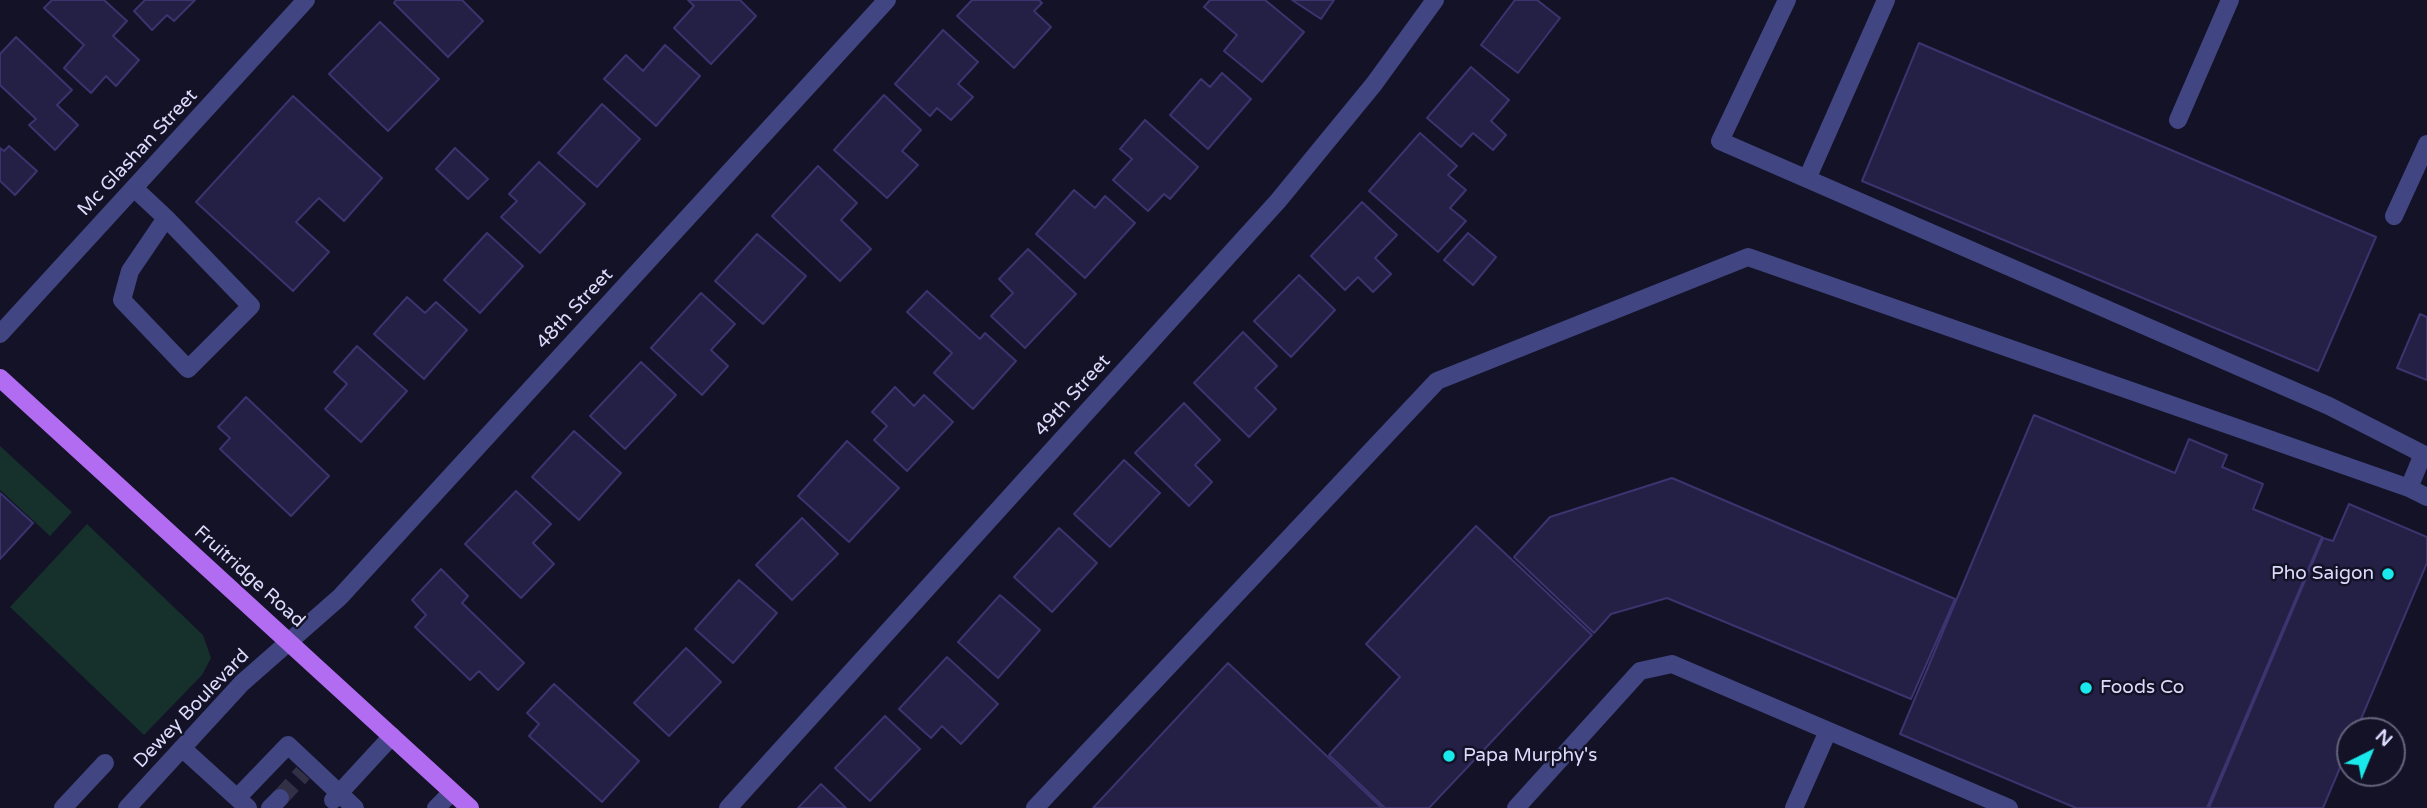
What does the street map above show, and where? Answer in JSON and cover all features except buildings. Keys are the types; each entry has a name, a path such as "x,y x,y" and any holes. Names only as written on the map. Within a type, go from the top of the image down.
{"main road":[{"name":"Fruitridge Road","path":"0,379 470,808"}],"street":[{"name":"Mc Glashan Street","path":"0,334 306,0"},
{"name":"48th Street","path":"289,642 340,597 887,0"},
{"name":"49th Street","path":"728,808 1278,201 1374,84 1434,0"},
{"path":"1787,0 1720,141 2329,406 2425,455 2409,488"},
{"path":"1807,179 1885,0"},
{"path":"2178,120 2230,0"},
{"path":"2394,216 2427,144"},
{"path":"134,188 166,218 251,306 188,369 122,300 130,271 166,218"},
{"path":"1035,808 1437,381 1748,257 2409,488 2427,498"},
{"name":"Dewey Boulevard","path":"127,808 242,683 289,642"},
{"path":"1516,808 1640,671 1672,664 2009,808"},
{"path":"1794,808 1828,731"},
{"path":"336,797 392,736"},
{"path":"183,748 243,803 288,745 307,770 336,797 355,808"},
{"path":"63,808 106,762"},
{"path":"436,808 452,792"}],"green space":[{"path":"0,446 72,512 50,536 0,490"},
{"path":"87,524 203,635 211,658 202,675 144,735 10,607"}],"tunnel":[{"path":"280,798 303,773"}],"place":[{"name":"Pho Saigon","path":"2388,574"},
{"name":"Foods Co","path":"2086,688"},
{"name":"Papa Murphy's","path":"1449,756"}]}
